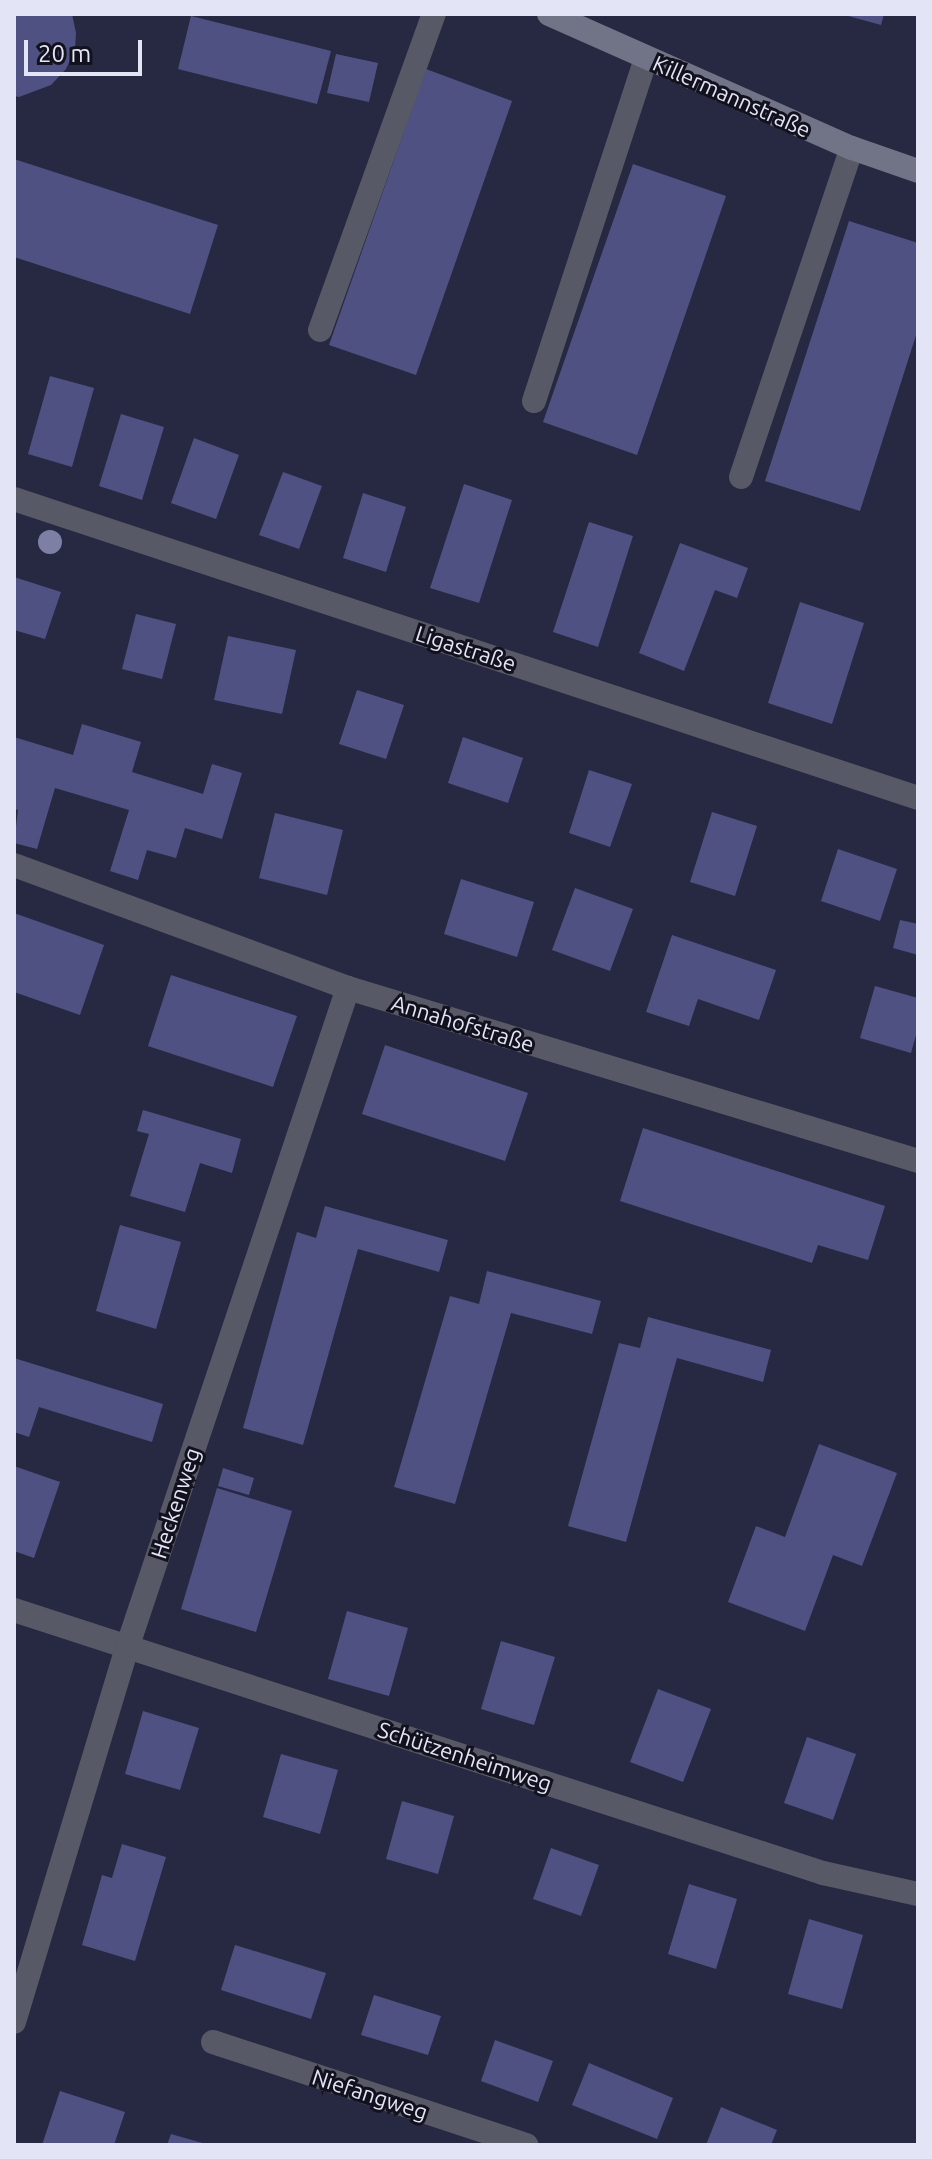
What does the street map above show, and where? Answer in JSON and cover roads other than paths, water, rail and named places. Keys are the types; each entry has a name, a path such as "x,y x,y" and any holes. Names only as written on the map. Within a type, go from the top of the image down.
{"street":[{"path":"320,330 434,14"},
{"name":"Killermannstraße","path":"549,14 852,148 918,171"},
{"path":"534,401 646,58"},
{"path":"741,477 852,148"},
{"name":"Ligastraße","path":"14,499 918,798"},
{"name":"Annahofstraße","path":"14,865 348,988 918,1161"},
{"name":"Heckenweg","path":"14,2022 128,1645 348,988"},
{"name":"Schützenheimweg","path":"14,1610 823,1873 918,1894"},
{"name":"Niefangweg","path":"213,2042 527,2145"}]}
